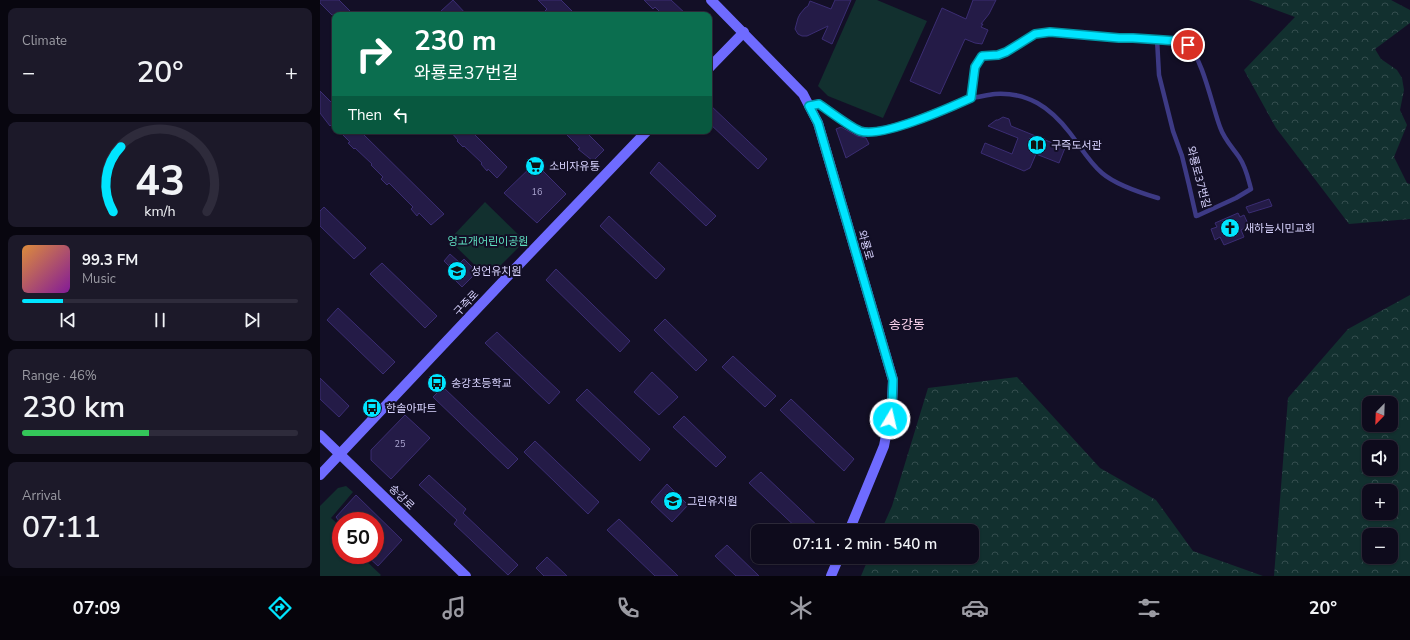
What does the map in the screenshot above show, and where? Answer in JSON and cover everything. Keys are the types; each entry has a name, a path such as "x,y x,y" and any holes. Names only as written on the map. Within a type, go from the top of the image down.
{"main road":[{"name":"와룡로","path":"711,0 744,32 803,94 818,123 893,380 892,405 884,446 852,524"},
{"path":"712,65 744,32"},
{"name":"구즉로","path":"320,475 508,276 645,134"},
{"name":"송강로","path":"320,435 466,576"},
{"path":"831,576 835,564"}],"street":[{"path":"809,106 819,104 861,131 873,132 902,126 948,109 971,98"}],"lane":[{"name":"와룡로37번길","path":"971,98 975,67 982,56 998,55 1006,52 1035,34 1050,32 1176,41 1188,45 1194,52 1210,93 1220,128 1231,148 1239,157 1246,169 1251,188 1236,198 1196,216 1184,163 1173,131 1159,75 1157,40"},
{"path":"971,98 995,94 1018,95 1035,100 1064,126 1086,156 1102,174 1137,191 1158,198"}],"green space":[{"path":"856,0 877,0 927,21 883,118 828,96 818,86"},
{"path":"1249,0 1391,0 1410,10 1410,23 1375,49 1381,59 1397,70 1402,78 1404,90 1400,110 1407,125 1394,157 1407,183 1410,184 1410,219 1349,224 1276,128 1244,70 1295,17"},
{"name":"엉고개어린이공원","path":"485,202 525,241 488,278 449,240"},
{"path":"1410,295 1410,576 1274,576 1288,398 1348,329"},
{"path":"1017,377 1100,468 1156,500 1193,551 1263,576 861,576 866,564 979,564 979,524 884,524 892,506 928,388"},
{"path":"346,486 353,492 336,512 332,512 332,564 369,564 381,575 380,576 320,576 320,506 338,488"}],"building":[{"path":"320,0 339,0 351,12 332,12 332,15 320,3"},
{"path":"453,0 464,12 442,12 441,11"},
{"path":"538,0 561,0 573,12 546,12 547,9"},
{"path":"644,0 671,0 684,12 660,12 655,7 653,9"},
{"path":"835,0 851,0 832,44 822,39 828,26 807,36 798,34 795,29 798,18 808,6 810,1 831,9"},
{"path":"973,0 996,0 989,14 981,24 983,24 981,27 988,30 982,44 965,39 940,94 910,81 942,8 966,19"},
{"path":"320,91 332,103 332,124 330,126 320,113"},
{"path":"712,107 767,159 758,169 712,126"},
{"name":"구즉도서관","path":"1003,117 1009,119 1011,126 1065,148 1059,163 1036,154 1030,168 1024,171 981,153 985,143 1012,154 1018,138 988,126"},
{"path":"841,127 857,136 866,138 869,144 846,158 836,129"},
{"path":"342,134 363,134 444,214 431,225 419,213 417,216 411,209 413,207 389,183 387,185 381,179 383,177 371,165 372,164 348,143 350,142"},
{"path":"453,134 474,134 507,167 497,178 488,169 487,171 481,164 482,163 464,146 463,147 457,141 458,140"},
{"path":"566,134 588,134 604,150 593,161 578,149 580,148"},
{"path":"659,162 716,216 706,226 650,173"},
{"path":"535,163 566,194 537,223 504,193"},
{"path":"1269,199 1272,206 1249,213 1246,207"},
{"path":"324,207 366,248 354,259 320,226 320,211"},
{"name":"새하늘시민교회","path":"1238,213 1240,217 1244,215 1249,226 1241,230 1244,237 1224,245 1220,237 1215,240 1211,229 1217,227 1215,223"},
{"path":"609,216 665,269 656,279 600,226"},
{"path":"450,254 460,263 464,259 477,272 462,287 451,276 455,272 444,261"},
{"path":"382,263 437,316 425,328 370,274"},
{"path":"556,269 630,341 620,352 546,280"},
{"path":"338,308 395,362 383,374 327,320"},
{"path":"665,319 707,360 696,371 654,330"},
{"path":"497,332 560,392 549,404 485,343"},
{"path":"733,356 776,396 765,407 722,367"},
{"path":"652,372 678,397 659,415 634,392"},
{"path":"320,378 349,406 339,417 320,399"},
{"path":"443,387 518,459 508,469 433,397"},
{"path":"587,389 650,449 640,461 576,400"},
{"path":"791,399 854,459 844,471 780,410"},
{"path":"405,415 430,438 391,479 371,460 371,450"},
{"path":"684,416 726,457 716,467 673,427"},
{"path":"535,441 599,502 588,514 524,452"},
{"path":"761,472 816,524 793,524 749,483"},
{"path":"429,475 466,509 463,513 518,565 508,575 454,524 457,520 419,485"},
{"path":"667,484 688,505 672,522 651,502"},
{"path":"356,495 373,512 341,512"},
{"path":"619,519 678,576 655,576 607,530"},
{"path":"384,522 402,540 384,560"},
{"path":"727,545 759,576 736,576 715,556"},
{"path":"547,557 567,576 544,576 536,568"}],"place":[{"name":"구즉도서관","path":"1037,145"},
{"name":"소비자유통","path":"535,166"},
{"name":"새하늘시민교회","path":"1230,228"},
{"name":"성언유치원","path":"457,271"},
{"name":"송강초등학교","path":"437,383"},
{"name":"한솔아파트","path":"372,408"},
{"name":"그린유치원","path":"673,501"}],"district":[{"name":"송강동","path":"907,324"}],"route":[{"path":"890,419 893,380 818,123 809,106 819,104 861,131 873,132 902,126 948,109 971,98 975,67 982,56 998,55 1006,52 1035,34 1050,32 1163,40 1176,41 1188,45"}]}
